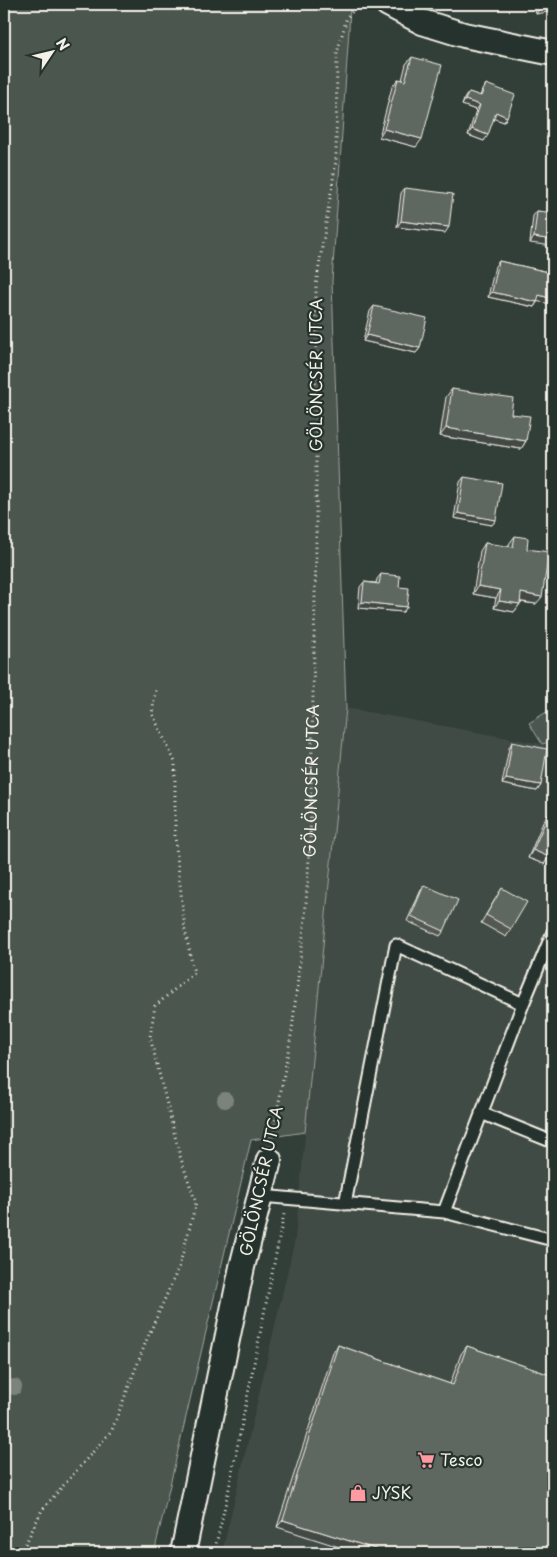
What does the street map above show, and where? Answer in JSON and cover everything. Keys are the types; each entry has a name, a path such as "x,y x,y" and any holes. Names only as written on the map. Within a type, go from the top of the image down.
{"street":[{"path":"388,4 422,22 464,35 553,53"},
{"name":"GÖLÖNCSÉR UTCA","path":"183,1553 242,1267 269,1160"}],"lane":[{"path":"444,1212 523,1004 553,932"},
{"path":"345,1204 396,945 523,1004"},
{"path":"482,1113 553,1142"},
{"path":"261,1196 444,1212 553,1240"}],"path":[{"name":"GÖLÖNCSÉR UTCA","path":"269,1160 292,1030 305,918 310,844 316,547 316,286 336,161 337,53 347,17 360,4"},
{"path":"21,1553 42,1510 112,1430 147,1339 179,1267 196,1203 180,1156 150,1037 155,1006 194,973 186,930 174,837 175,762 152,713 156,690"},
{"path":"214,1553 230,1484 287,1199"}],"shaded area":[{"path":"4,4 350,4 332,281 346,708 305,1132 251,1140 154,1553 4,1553"},
{"path":"553,703 553,741 542,744 529,723 548,711"},
{"path":"346,708 553,746 553,1553 222,1553 295,1239"}],"building":[{"path":"539,4 553,4 553,6 540,8"},
{"path":"412,57 442,65 422,139 384,129 398,79 405,81"},
{"path":"486,84 515,95 507,117 496,112 488,135 472,129 480,105 465,100 469,92 481,96"},
{"path":"405,188 453,194 449,227 401,221"},
{"path":"537,211 553,213 553,240 534,237"},
{"path":"499,261 553,273 553,299 539,295 537,302 492,292"},
{"path":"374,306 427,318 420,348 367,335"},
{"path":"452,389 513,398 511,414 530,416 526,441 446,428"},
{"path":"464,477 502,483 496,520 458,513"},
{"path":"515,536 528,538 527,549 549,552 542,597 521,593 520,604 499,601 501,590 478,586 485,543 513,547"},
{"path":"381,574 400,576 399,587 409,588 407,607 362,602 364,582 379,584"},
{"path":"512,742 547,749 541,785 506,779"},
{"path":"549,813 553,814 553,848 549,857 533,850"},
{"path":"424,885 458,900 444,931 411,916"},
{"path":"502,888 527,902 511,929 486,915"},
{"name":"Tesco","path":"338,1345 453,1385 467,1346 553,1376 553,1553 388,1553 283,1520"}],"place":[{"name":"Tesco","path":"426,1460"},
{"name":"JYSK","path":"358,1493"}]}
